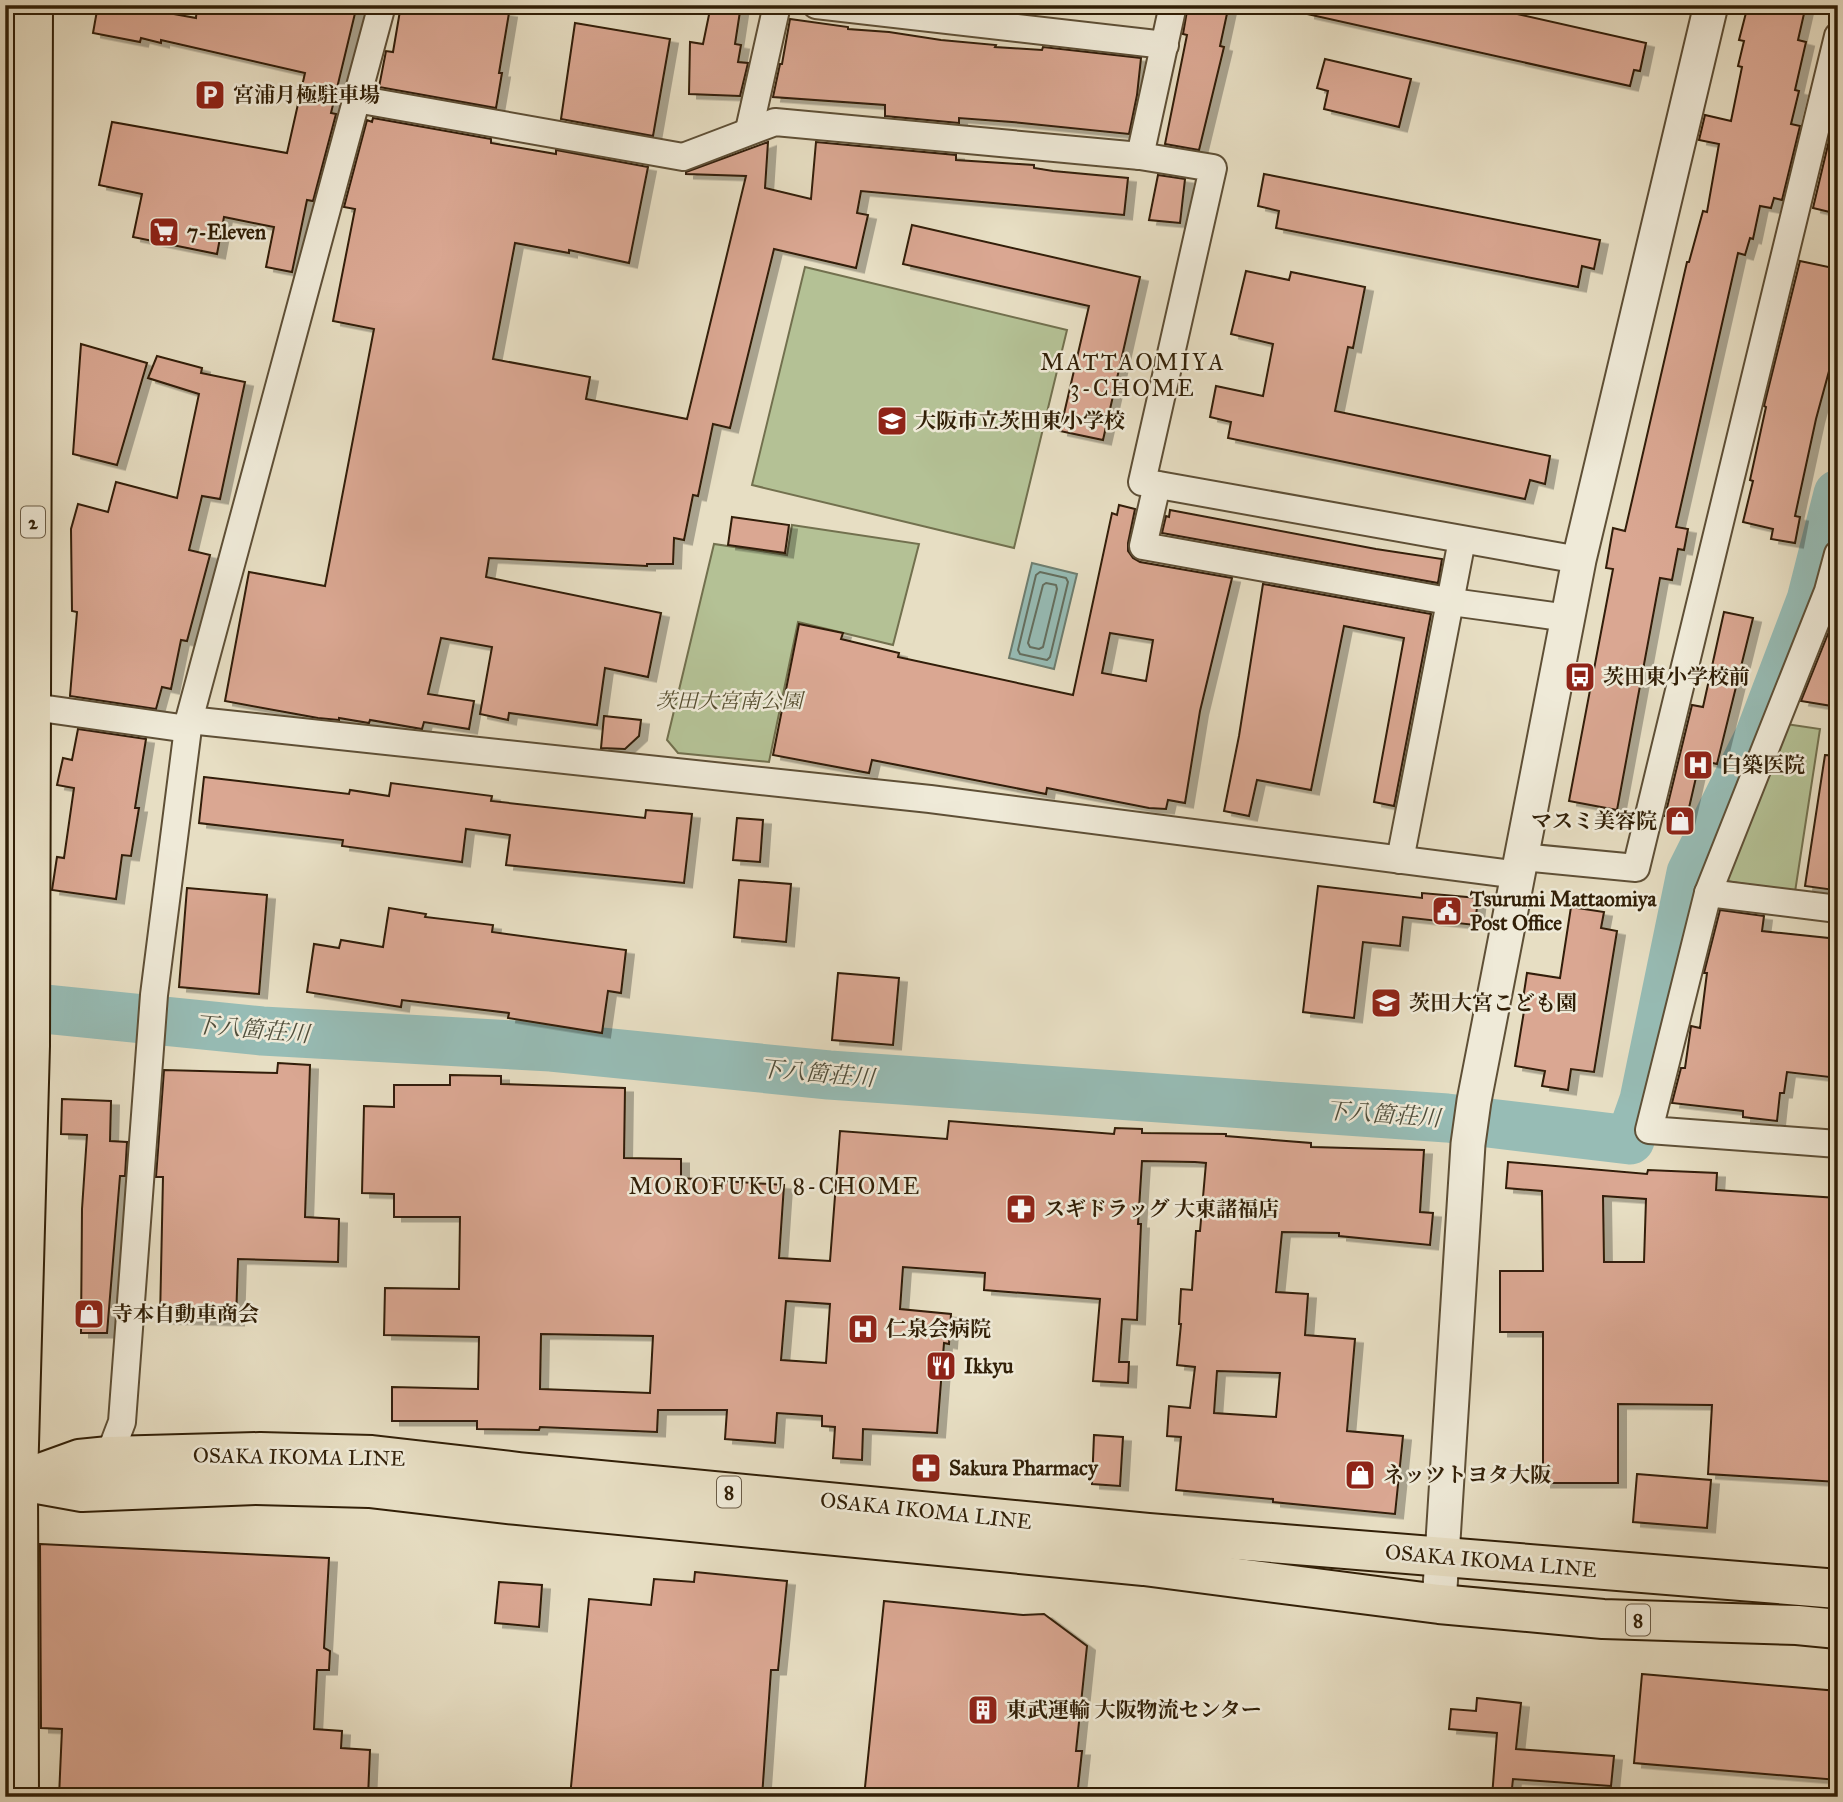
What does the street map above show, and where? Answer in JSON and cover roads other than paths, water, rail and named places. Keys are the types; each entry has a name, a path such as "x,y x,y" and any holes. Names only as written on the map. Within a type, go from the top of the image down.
{"main road":[{"name":"2","path":"19,1797 12,1481 30,1046 33,5"},
{"path":"5,310 20,235 33,83"},
{"name":"OSAKA IKOMA LINE","path":"12,1481 79,1459 109,1456 260,1452 372,1455 519,1472 1148,1533 1838,1589"},
{"name":"OSAKA IKOMA LINE","path":"12,1481 82,1492 256,1485 369,1488 1144,1566 1439,1604 1604,1619 1797,1625 1838,1629"}],"street":[{"path":"109,1456 122,1422 154,995 188,724 382,5"},
{"path":"749,130 777,5"},
{"path":"816,5 1165,45"},
{"path":"1140,156 1173,5"},
{"path":"1439,1604 1468,1144 1474,1101 1579,561 1711,5"},
{"path":"33,707 921,798 1401,860 1636,868 1838,36"},
{"path":"356,99 683,157 775,122 1140,156 1213,168 1142,482 1579,561"},
{"path":"1157,485 1143,546 1449,602 1568,618"},
{"path":"1401,860 1462,540"},
{"path":"1838,554 1828,591 1708,893 1649,1130 1838,1144"},
{"path":"1708,893 1838,909"}],"water":[{"path":"1032,563 1077,574 1054,669 1009,658"}],"waterway":[{"name":"下八箇荘川","path":"5,1005 262,1031 551,1047 829,1075 1447,1118 1630,1140 1644,1100 1691,873 1759,737 1811,600 1838,494"}],"place":[{"name":"宮浦月極駐車場","path":"210,95"},
{"name":"7-Eleven","path":"164,232"},
{"name":"大阪市立茨田東小学校","path":"892,421"},
{"name":"茨田東小学校前","path":"1580,677"},
{"name":"白築医院","path":"1698,765"},
{"name":"マスミ美容院","path":"1680,821"},
{"name":"Tsurumi Mattaomiya Post Office","path":"1447,911"},
{"name":"茨田大宮こども園","path":"1386,1003"},
{"name":"スギドラッグ 大東諸福店","path":"1021,1209"},
{"name":"寺本自動車商会","path":"89,1314"},
{"name":"仁泉会病院","path":"863,1329"},
{"name":"Ikkyu","path":"941,1366"},
{"name":"Sakura Pharmacy","path":"926,1468"},
{"name":"ネッツトヨタ大阪","path":"1360,1475"},
{"name":"東武運輸 大阪物流センター","path":"983,1710"}],"district":[{"name":"MATTAOMIYA 3-CHOME","path":"1133,375"},
{"name":"MOROFUKU 8-CHOME","path":"775,1186"}],"park label":[{"name":"茨田大宮南公園","path":"729,701"}]}
